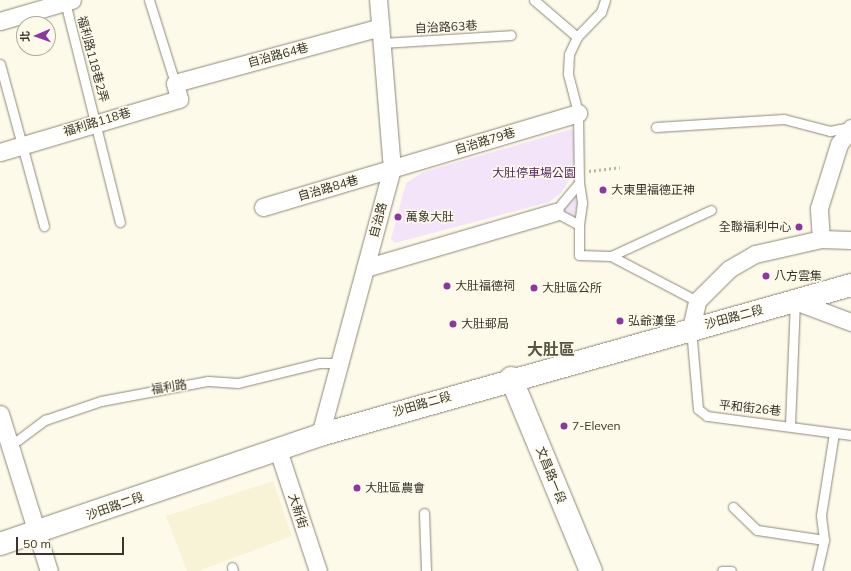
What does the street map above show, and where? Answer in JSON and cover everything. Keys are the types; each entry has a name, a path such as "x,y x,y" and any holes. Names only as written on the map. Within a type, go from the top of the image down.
{"street":[{"name":"自治路","path":"320,435 392,169 378,0"},
{"path":"0,21 68,1"},
{"name":"自治路64巷","path":"175,83 382,35"},
{"name":"福利路118巷","path":"0,152 97,122 179,99 175,83"},
{"name":"自治路79巷","path":"392,169 578,113"},
{"path":"821,239 819,208 839,144 851,128"},
{"name":"自治路84巷","path":"263,207 392,169"},
{"path":"365,268 555,212"},
{"path":"691,328 697,301 728,269 755,254 821,239 851,240"},
{"name":"沙田路二段","path":"0,544 37,533 320,435 511,378 691,328 795,302 851,285"},
{"path":"795,302 851,322"},
{"name":"文昌路一段","path":"511,378 591,571"},
{"path":"0,414 4,442 49,571"},
{"name":"大新街","path":"278,450 318,571"}],"lane":[{"path":"149,0 175,83"},
{"path":"534,0 577,37"},
{"path":"605,0 601,12 577,37 569,54 568,74 578,113 579,183 582,204 579,225 579,255 611,256 697,301"},
{"name":"福利路118巷2弄","path":"68,1 120,222"},
{"name":"自治路63巷","path":"382,35 511,35"},
{"path":"0,64 24,145 44,226"},
{"path":"656,126 784,119 830,130 851,128"},
{"path":"579,183 555,212 579,225"},
{"path":"611,256 712,210"},
{"path":"790,425 795,302"},
{"name":"平和街26巷","path":"691,328 698,409 707,416 790,425 851,435"},
{"name":"福利路","path":"4,442 18,440 45,420 101,401 208,381 238,383 320,363 339,363"},
{"path":"816,571 824,540 820,515 834,433"},
{"path":"733,507 757,530 824,540"},
{"path":"424,513 426,571"},
{"path":"722,571 731,571"}],"path":[{"path":"579,172 620,166"}],"shaded area":[{"path":"273,481 292,536 199,571 187,571 166,516"}],"green space":[{"name":"大肚停車場公園","path":"572,129 576,136 573,174 561,193 549,202 395,243 391,239 406,183 423,172"},
{"path":"573,194 579,199 574,219 562,209"}],"place":[{"name":"大東里福德正神","path":"603,190"},
{"name":"萬象大肚","path":"398,217"},
{"name":"全聯福利中心","path":"799,227"},
{"name":"八方雲集","path":"766,276"},
{"name":"大肚福德祠","path":"447,286"},
{"name":"大肚區公所","path":"534,288"},
{"name":"弘爺漢堡","path":"620,321"},
{"name":"大肚郵局","path":"453,324"},
{"name":"7-Eleven","path":"564,426"},
{"name":"大肚區農會","path":"357,488"}],"district":[{"name":"大肚區","path":"551,349"}]}
